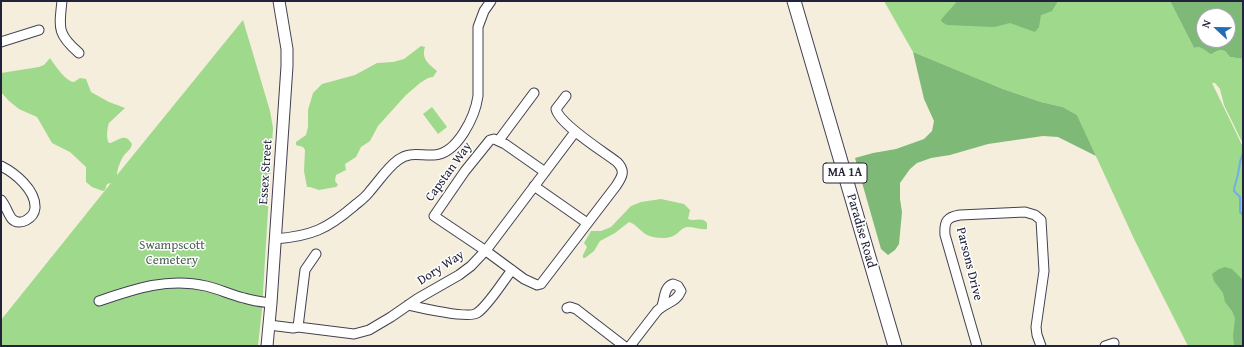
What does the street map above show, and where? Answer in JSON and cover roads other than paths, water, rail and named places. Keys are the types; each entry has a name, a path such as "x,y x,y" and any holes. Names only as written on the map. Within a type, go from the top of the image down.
{"highway":[{"name":"Paradise Road","path":"794,1 895,346"}],"main road":[{"name":"Essex Street","path":"267,346 276,240 287,66 287,49 278,1"}],"street":[{"path":"62,1 60,25 62,33 68,44 79,53"},
{"path":"276,240 295,238 335,222 364,197 393,165 403,157 414,154 440,154 453,147 469,122 477,103 478,27 484,10 491,1"},
{"path":"1,42 38,30"},
{"path":"534,93 498,140 545,172"},
{"path":"486,251 529,282 537,285 541,284 623,176 621,166 575,132 556,112 556,109 566,96"},
{"name":"Dory Way","path":"269,325 354,334 362,332 369,330 459,275 471,266 486,251 575,132"},
{"name":"Capstan Way","path":"486,251 434,216 465,171 490,140 498,140"},
{"path":"1,166 16,176 27,188 34,200 35,208 33,214 23,222 17,222 12,219 5,204 1,200"},
{"path":"534,186 588,223"},
{"name":"Parsons Drive","path":"977,346 945,234 946,224 952,216 960,214 1025,212 1035,215 1042,220 1044,271 1036,327 1040,346"},
{"path":"298,327 305,270 316,254"},
{"path":"408,305 463,315 475,315 486,305 512,270"},
{"path":"99,302 144,286 178,282 196,283 244,298 271,303"},
{"path":"630,346 662,306"},
{"path":"567,308 570,307 576,309 624,346"}],"waterway":[{"path":"1243,153 1240,160 1234,191 1240,197 1240,212 1243,215"}],"park label":[{"name":"Swampscott Cemetery","path":"172,254"}]}
